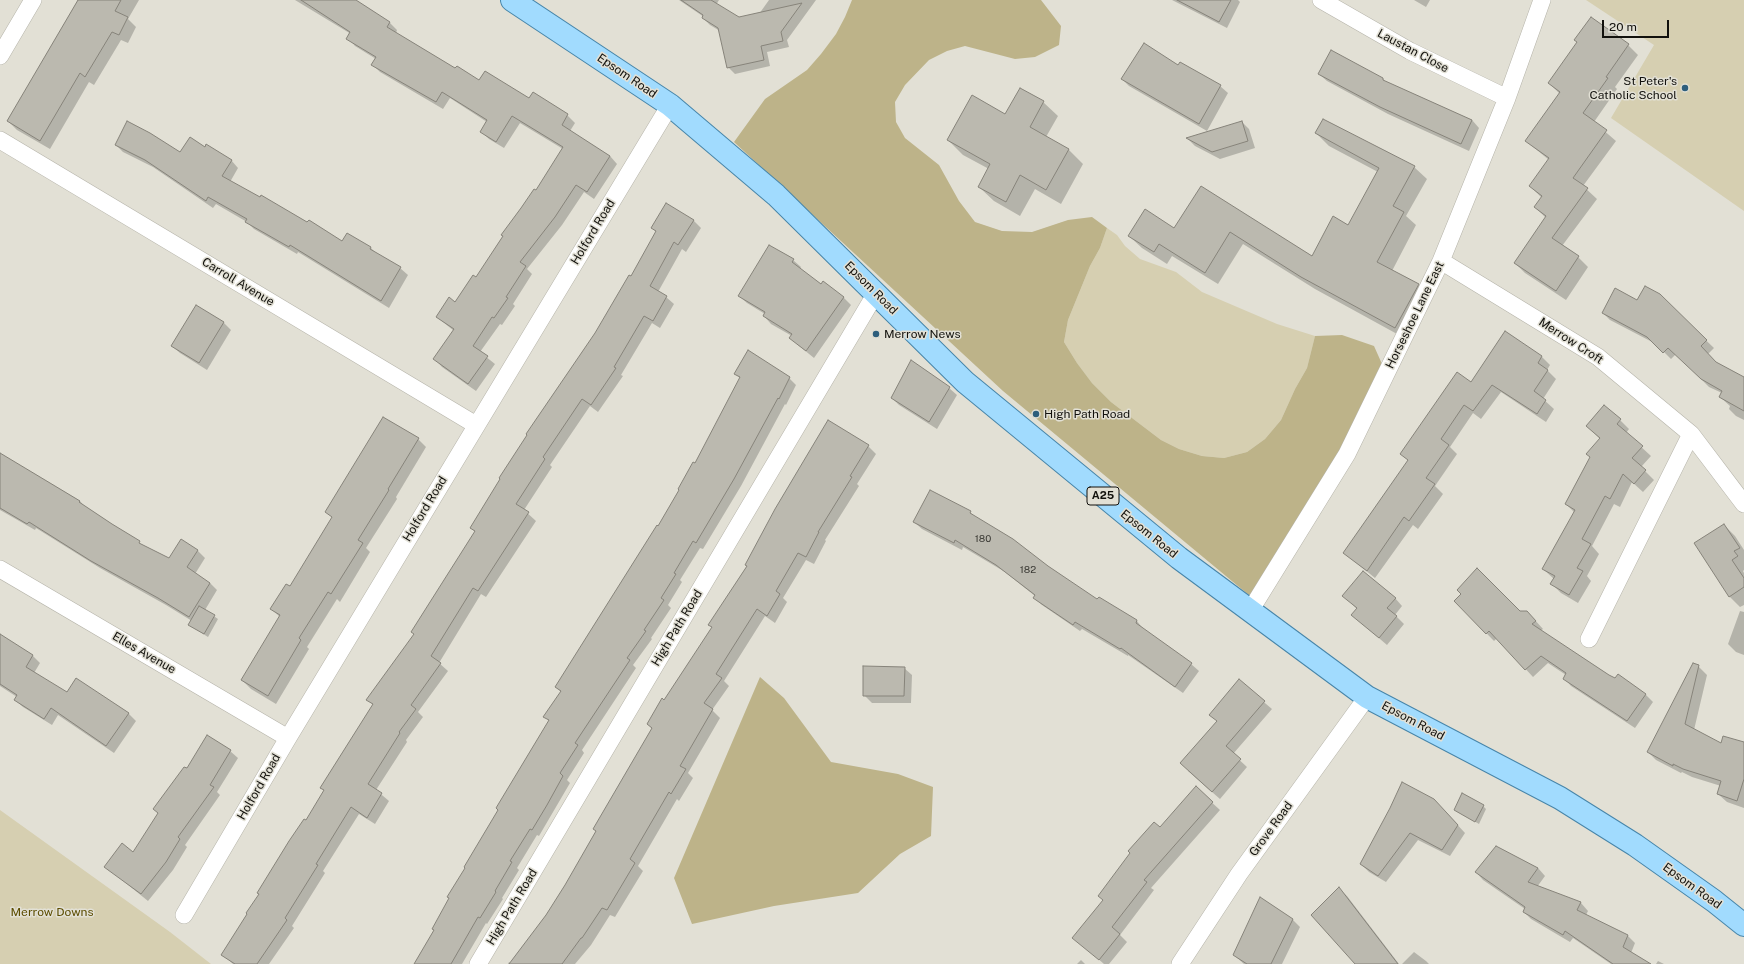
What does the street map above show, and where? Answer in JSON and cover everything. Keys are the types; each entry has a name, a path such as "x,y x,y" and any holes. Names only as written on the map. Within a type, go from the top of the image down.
{"main road":[{"name":"Epsom Road","path":"512,0 670,105 776,195 965,382 1179,558 1367,697 1560,798 1635,845 1714,901 1744,925"}],"street":[{"path":"0,56 33,0"},
{"name":"Laustan Close","path":"1321,0 1410,51 1507,98"},
{"name":"Horseshoe Lane East","path":"1250,611 1347,454 1441,261 1507,98 1542,0"},
{"name":"Holford Road","path":"184,915 288,738 670,105"},
{"name":"Carroll Avenue","path":"0,140 476,425"},
{"name":"Merrow Croft","path":"1441,261 1598,357 1692,434 1744,504"},
{"name":"High Path Road","path":"478,964 876,293"},
{"path":"1588,639 1692,434"},
{"name":"Elles Avenue","path":"0,569 288,738"},
{"name":"Grove Road","path":"1180,964 1239,874 1367,697"}],"green space":[{"name":"St Peter's Catholic School","path":"1586,0 1744,0 1744,211 1611,118 1654,45"},
{"path":"1107,228 1117,235 1125,246 1140,259 1176,272 1202,292 1277,324 1315,336 1307,368 1295,389 1281,420 1265,439 1247,452 1224,458 1202,456 1179,449 1161,440 1111,402 1092,383 1077,363 1064,342 1068,320 1090,266 1100,248"},
{"name":"Merrow Downs","path":"0,810 170,932 211,964 0,964"}],"shaded area":[{"path":"852,0 1041,0 1061,26 1059,45 1035,57 1015,59 965,46 947,51 929,60 905,85 895,102 896,122 905,138 939,165 959,201 975,222 1002,231 1032,232 1068,220 1092,217 1107,228 1100,248 1090,266 1068,320 1064,342 1092,383 1111,402 1161,440 1179,449 1202,456 1224,458 1247,452 1265,439 1281,420 1295,389 1307,368 1315,336 1342,335 1374,346 1386,373 1256,601 1003,391 734,142 765,99 807,70 821,54 836,34"},
{"path":"760,677 784,698 831,762 898,774 933,787 931,836 900,854 858,893 774,906 692,924 674,878"}],"building":[{"path":"78,0 121,0 115,11 128,17 119,35 112,32 85,77 80,73 40,141 7,121"},
{"path":"301,0 356,0 390,22 387,27 455,68 457,66 479,80 485,71 529,98 533,92 568,114 562,125 610,156 587,192 576,185 555,217 520,262 526,266 506,297 508,298 494,318 492,317 473,346 488,356 468,384 433,359 454,329 436,317 449,297 455,302 473,275 476,277 503,236 501,235 534,189 536,190 563,147 512,116 496,142 480,132 487,120 442,92 436,102 371,65 376,57 346,39 350,32"},
{"path":"681,0 711,0 739,17 802,3 781,32 783,41 761,46 764,60 727,68 718,28 702,18 703,15"},
{"path":"1177,0 1231,0 1219,22"},
{"path":"1591,17 1629,44 1606,77 1608,78 1583,113 1607,130 1573,178 1588,188 1552,238 1579,256 1556,291 1514,263 1546,216 1534,207 1542,196 1529,186 1549,158 1525,141 1560,92 1548,83 1577,42 1574,40"},
{"path":"1144,43 1178,65 1180,62 1221,85 1199,124 1121,79"},
{"path":"1331,50 1383,78 1383,80 1472,120 1461,144 1380,107 1318,74"},
{"path":"1020,88 1044,101 1030,127 1069,149 1046,190 1020,175 1006,202 978,187 990,164 947,140 972,95 1005,114"},
{"path":"1323,119 1415,166 1393,206 1404,212 1377,262 1419,284 1395,328 1301,277 1230,232 1205,273 1159,244 1154,252 1128,236 1145,209 1174,228 1201,186 1312,256 1333,216 1348,225 1379,168 1315,133"},
{"path":"127,121 150,133 180,152 190,137 205,147 206,144 232,160 222,176 260,197 261,195 307,222 309,220 342,241 347,233 371,247 370,249 401,267 381,301 290,245 289,247 245,222 247,219 208,197 206,201 145,160 115,145"},
{"path":"1242,121 1248,141 1212,152 1186,138"},
{"path":"666,203 694,220 678,245 674,242 650,286 667,296 653,321 644,316 614,367 616,368 591,405 582,399 543,457 545,459 516,504 529,512 478,591 473,588 431,656 441,663 411,705 416,709 399,732 400,733 368,784 382,793 367,818 351,807 316,864 318,865 285,918 287,920 257,964 235,964 221,955 259,894 257,893 289,841 304,819 306,820 324,790 320,788 373,704 366,700 414,634 411,632 475,531 470,528 500,479 499,478 527,435 526,434 595,333 629,275 631,276 656,231 651,228"},
{"path":"769,245 794,259 792,262 821,284 823,281 844,297 806,351 789,338 792,334 763,316 765,312 738,296"},
{"path":"1645,286 1660,294 1707,340 1701,346 1716,362 1744,377 1744,411 1719,397 1722,391 1701,379 1668,348 1663,353 1647,337 1602,313 1615,288 1637,300"},
{"path":"196,305 224,322 199,363 171,346"},
{"path":"1505,331 1542,356 1538,363 1548,370 1534,391 1546,400 1537,414 1492,385 1473,411 1464,405 1441,439 1449,445 1426,478 1435,484 1409,521 1404,517 1367,571 1343,553 1408,460 1400,454 1457,372 1471,382"},
{"path":"748,350 790,377 779,399 778,398 734,479 696,543 693,541 674,573 676,574 661,598 664,600 644,630 646,631 627,658 630,660 575,743 578,745 560,773 563,776 547,805 532,830 530,829 510,861 512,862 495,891 496,892 480,918 478,917 451,964 414,964 434,930 432,929 449,898 447,897 498,810 496,808 549,720 543,717 561,691 555,687 657,525 658,526 693,462 695,463 740,377 734,374"},
{"path":"911,360 950,387 929,422 891,398"},
{"path":"1604,405 1621,419 1617,424 1643,446 1632,458 1646,470 1634,484 1623,474 1610,499 1605,496 1582,539 1591,544 1577,568 1583,571 1569,595 1550,584 1555,576 1542,569 1575,510 1565,504 1590,457 1586,454 1600,438 1586,426"},
{"path":"383,417 419,438 358,540 363,543 331,594 328,592 299,638 301,640 268,696 241,680 280,615 270,609 286,584 290,586 332,517 325,512"},
{"path":"828,420 869,445 850,476 852,477 818,532 806,557 798,553 776,591 780,594 767,616 757,609 716,674 722,678 704,703 713,709 680,766 686,769 671,794 669,792 630,859 635,863 607,910 602,908 562,964 509,964 546,915 565,885 596,831 593,829 652,728 647,724 662,698 664,700 712,627 708,625 747,566 745,565 775,509"},
{"path":"0,453 80,501 79,502 140,541 139,543 169,558 181,539 198,550 187,567 210,583 189,617 91,561 29,522 27,524 0,508"},
{"path":"930,490 971,511 970,513 1013,539 1048,566 1097,599 1099,597 1137,620 1136,623 1192,663 1175,687 1121,648 1120,649 1075,622 1073,625 1033,598 1035,595 996,565 955,540 954,543 913,522"},
{"path":"1724,524 1740,548 1734,551 1738,556 1732,560 1744,578 1744,587 1729,597 1694,543"},
{"path":"1477,568 1520,611 1527,611 1536,621 1532,624 1609,675 1615,678 1618,674 1646,694 1627,721 1563,679 1566,673 1541,656 1525,670 1489,631 1486,634 1454,601 1461,594 1457,590"},
{"path":"1363,571 1396,598 1387,608 1397,616 1379,638 1351,615 1357,608 1342,596"},
{"path":"199,606 215,615 204,634 188,625"},
{"path":"0,634 33,655 26,667 67,692 76,678 129,713 106,746 51,708 44,719 14,700 17,695 0,684"},
{"path":"1693,663 1699,665 1685,724 1721,743 1723,736 1744,742 1744,779 1737,801 1717,794 1721,781 1683,769 1673,764 1673,766 1647,752"},
{"path":"863,666 905,667 904,696 863,696"},
{"path":"1239,679 1265,701 1226,746 1241,759 1212,792 1180,763 1217,721 1209,715"},
{"path":"207,735 231,750 210,785 214,787 178,837 180,839 166,862 141,894 104,867 122,843 133,852 158,813 153,809 184,767 187,768"},
{"path":"1402,782 1434,799 1458,825 1442,850 1410,833 1378,876 1360,864"},
{"path":"1196,786 1213,802 1144,880 1147,882 1112,927 1120,934 1099,960 1072,938 1103,900 1098,896 1130,853 1128,851 1154,822 1160,827"},
{"path":"1462,793 1484,805 1475,822 1454,810"},
{"path":"1496,846 1538,868 1528,882 1581,902 1577,910 1628,935 1623,947 1651,964 1613,964 1565,931 1563,935 1523,912 1525,907 1475,872"},
{"path":"1339,887 1398,964 1355,964 1311,915"},
{"path":"1260,897 1293,919 1271,964 1247,964 1233,955"}],"place":[{"name":"St Peter's Catholic School","path":"1685,88"},
{"name":"Merrow News","path":"876,334"},
{"name":"High Path Road","path":"1036,414"}]}
